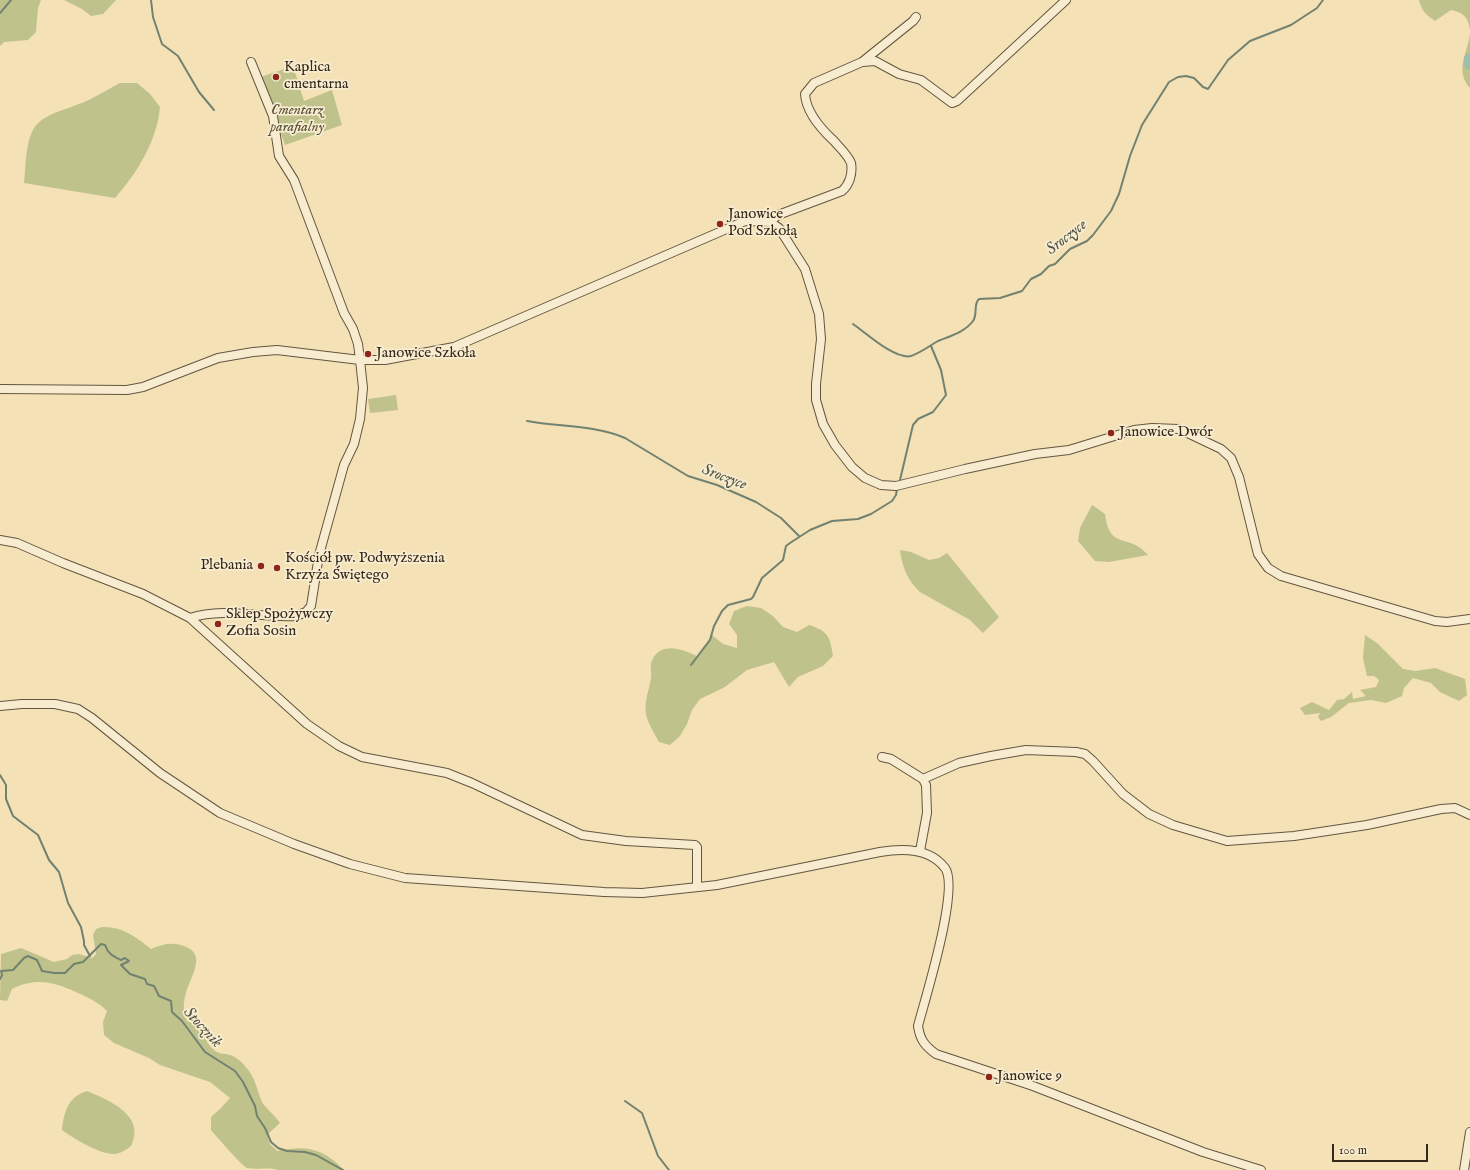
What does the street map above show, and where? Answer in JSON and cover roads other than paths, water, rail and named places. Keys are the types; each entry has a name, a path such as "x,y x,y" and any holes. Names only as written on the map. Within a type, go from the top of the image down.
{"street":[{"path":"862,62 874,61 900,74 921,80 952,103 957,101 1066,0"},
{"path":"770,222 778,215 833,195 848,185 851,163 842,150 818,124 805,102 804,94 814,83 862,62 916,17"},
{"path":"190,618 217,612 296,616 306,612 311,606 320,555 344,464 354,444 360,420 363,388 358,344 342,307 294,180 279,156 273,116 251,62"},
{"path":"0,389 127,390 143,387 218,358 253,352 277,350 360,360 385,360 454,347 745,221 758,220 770,222 779,228 805,269 818,308 821,340 816,384 816,400 824,424 835,445 852,467 865,478 881,485 896,486 1035,454 1069,450 1134,430 1152,428 1179,429 1221,449 1231,458 1239,477 1258,554 1268,568 1280,576 1435,621 1447,622 1470,619"},
{"path":"0,540 18,543 63,563 143,594 190,618 307,724 339,746 362,757 447,773 472,783 582,835 626,841 695,845 697,847 698,888"},
{"path":"0,706 54,704 78,709 92,718 160,773 220,813 294,844 383,874 418,879 604,892 642,893 698,888 730,883 880,852 898,850 920,851 930,855 946,869 949,880 947,915 918,1026 920,1038 927,1047 936,1054 1033,1086 1204,1152 1261,1170"},
{"path":"923,778 959,763 1026,750 1076,752 1085,754 1123,794 1149,814 1173,825 1227,841 1294,836 1331,829 1367,825 1441,809 1455,808 1470,815"},
{"path":"882,756 891,758 911,772 923,778 926,785 927,813 920,851"},
{"path":"1464,1170 1470,1132"}],"waterway":[{"path":"0,13 11,0"},
{"path":"151,0 153,17 162,44 178,56 199,92 214,110"},
{"name":"Sroczyce","path":"853,324 889,350 904,356 911,356 970,325 973,321 976,304 979,299 1000,298 1022,291 1031,279 1041,274 1049,266 1055,264 1070,249 1087,241 1111,211 1119,194 1130,156 1142,125 1169,82 1178,77 1186,76 1194,78 1203,87 1208,89 1228,60 1250,41 1291,25 1317,8 1323,0"},
{"path":"1470,59 1470,64"},
{"name":"Sroczyce","path":"900,480 913,425 918,419 933,412 946,395 941,370 931,346"},
{"name":"Sroczyce","path":"527,421 589,428 625,438 688,476 717,485 756,502 781,518 799,536"},
{"path":"691,665 710,640 714,626 722,611 728,605 751,599 753,597 762,578 783,560 786,546 810,530 832,521 858,519 871,514 892,501 896,495 897,489"},
{"path":"0,775 6,785 6,799 13,816 38,835 49,860 59,872 68,903 81,927 84,945 90,956"},
{"name":"Stocznik","path":"0,979 2,975 1,971 13,970 24,958 28,956 37,960 42,971 65,973 74,964 83,962 101,944 105,945 109,953 113,956 121,960 125,958 129,961 121,965 130,974 145,979 147,984 154,986 159,996 171,1001 172,1012 182,1021 205,1052 235,1071 243,1082 255,1106 257,1116 265,1128 271,1142 278,1148 287,1151 305,1152 316,1155 343,1170"},
{"path":"625,1101 642,1113 658,1156 669,1170"}],"place":[{"name":"Kaplica cmentarna","path":"276,77"},
{"name":"Janowice Pod Szkołą","path":"720,224"},
{"name":"Janowice Szkoła","path":"368,354"},
{"name":"Janowice Dwór","path":"1111,433"},
{"name":"Plebania","path":"261,566"},
{"name":"Kościół pw. Podwyższenia Krzyża Świętego","path":"277,568"},
{"name":"Sklep Spożywczy Zofia Sosin","path":"218,624"},
{"name":"Janowice 9","path":"989,1077"}],"park label":[{"name":"Cmentarz parafialny","path":"297,120"}]}
